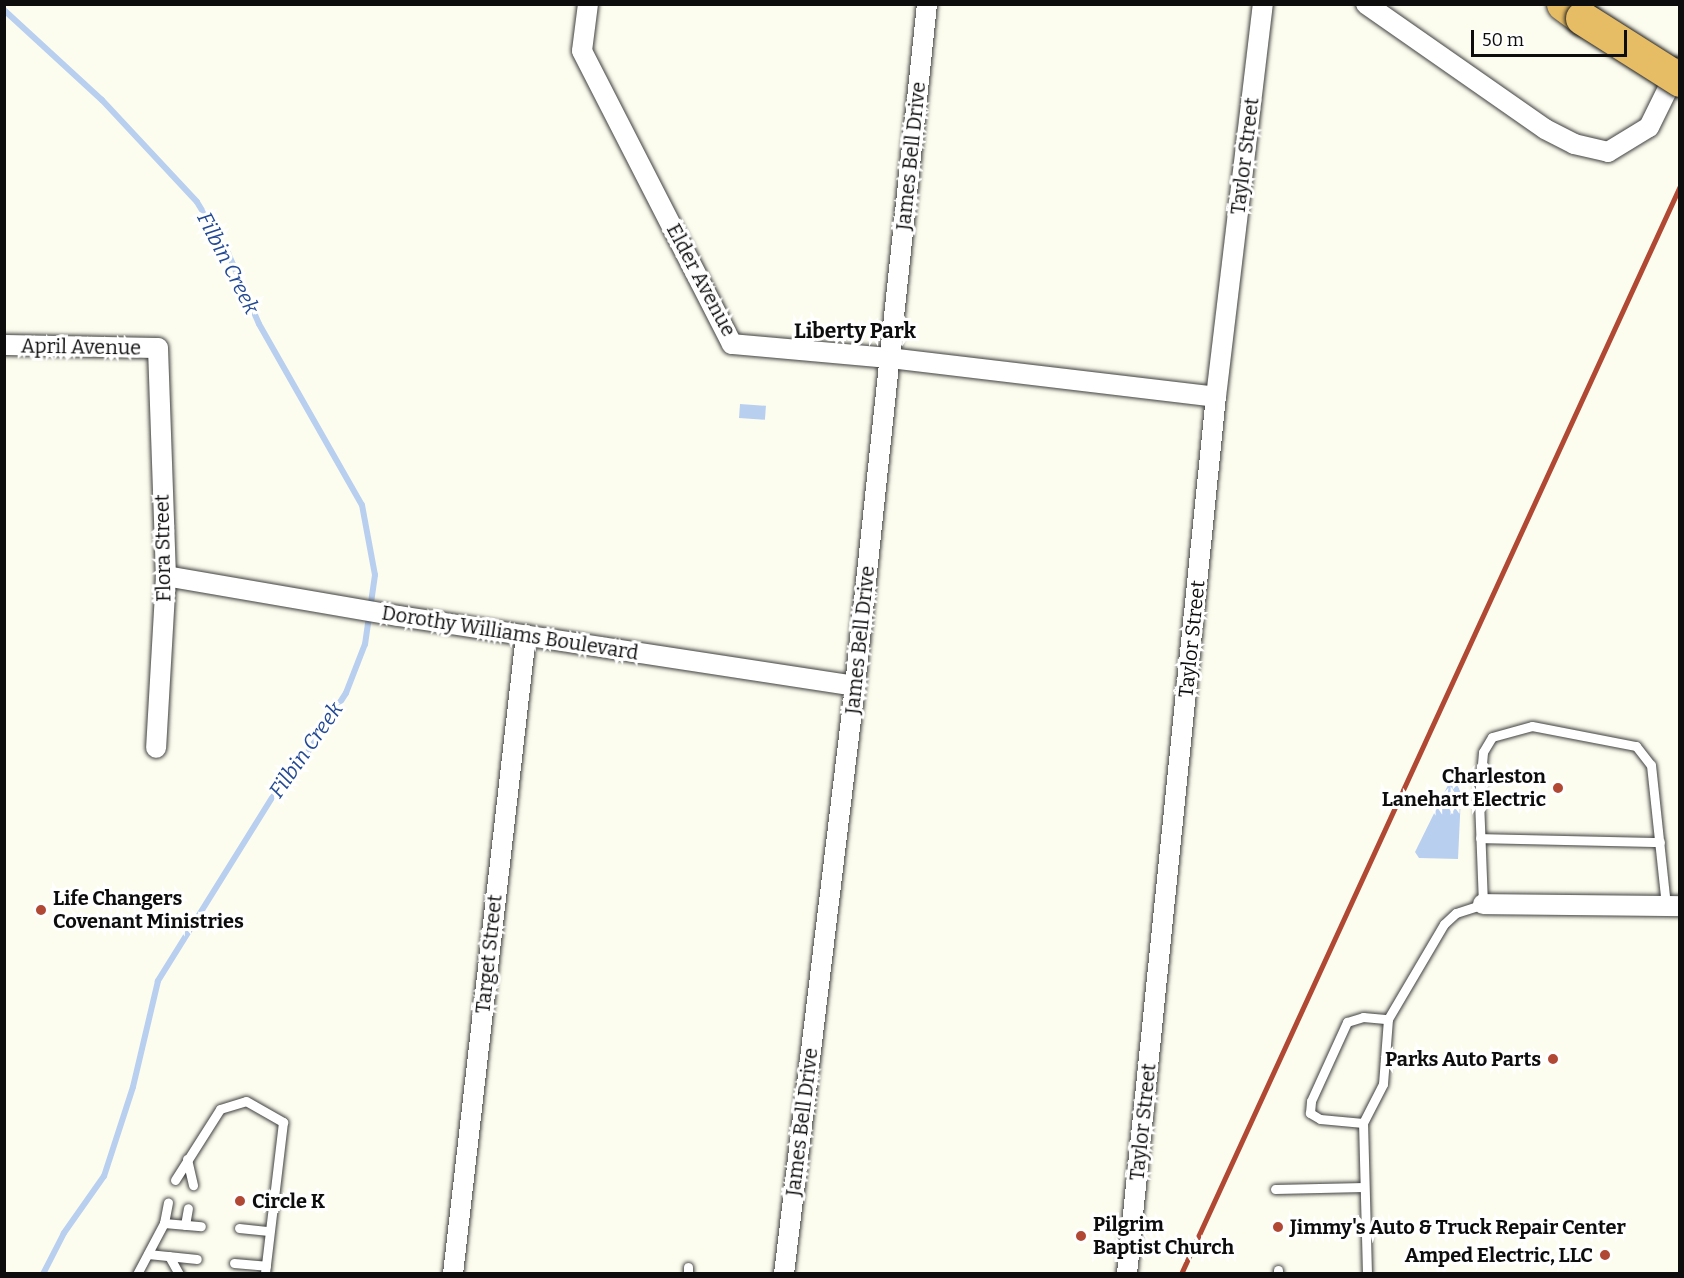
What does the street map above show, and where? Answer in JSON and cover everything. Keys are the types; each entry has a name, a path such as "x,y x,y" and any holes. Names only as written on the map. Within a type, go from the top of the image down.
{"highway":[{"path":"1573,11 1680,80"}],"street":[{"name":"Elder Avenue","path":"588,4 582,51 732,344 890,358 1216,397"},
{"name":"James Bell Drive","path":"784,1274 855,686 927,4"},
{"name":"Taylor Street","path":"1127,1274 1216,397 1263,4"},
{"path":"1366,4 1545,129 1574,144 1608,152 1648,126 1680,64"},
{"name":"April Avenue","path":"4,345 158,348"},
{"name":"Flora Street","path":"156,748 166,576 158,348"},
{"name":"Dorothy Williams Boulevard","path":"166,576 398,616 855,686"},
{"name":"Target Street","path":"453,1274 526,635"},
{"path":"1483,904 1673,906"}],"lane":[{"path":"1367,1274 1363,1123 1383,1084 1388,1019 1444,924 1456,913 1483,904 1480,838 1483,752 1492,737 1532,726 1636,746 1651,765 1660,842 1673,906"},
{"path":"1480,838 1660,842"},
{"path":"1363,1123 1320,1119 1310,1113 1311,1101 1347,1022 1363,1017 1388,1019"},
{"path":"175,1180 220,1109 246,1101 283,1122 265,1270 234,1263"},
{"path":"187,1159 193,1185"},
{"path":"1275,1189 1364,1187"},
{"path":"137,1274 164,1223 168,1202"},
{"path":"185,1225 188,1208"},
{"path":"164,1223 201,1226"},
{"path":"239,1228 269,1230"},
{"path":"148,1254 197,1259"},
{"path":"169,1256 179,1274"}],"water":[{"path":"740,404 766,406 765,420 739,418"},
{"path":"1450,781 1458,782 1461,795 1458,859 1419,858 1415,852"}],"waterway":[{"name":"Filbin Creek","path":"4,10 102,100 197,202 228,253 259,324 362,505 375,575 365,644 346,693 306,755 283,780 158,981 133,1087 104,1176 64,1233 43,1274"}],"railway":[{"path":"1181,1274 1680,186"}],"place":[{"name":"Charleston Lanehart Electric","path":"1558,788"},
{"name":"Life Changers Covenant Ministries","path":"41,910"},
{"name":"Parks Auto Parts","path":"1553,1059"},
{"name":"Circle K","path":"240,1201"},
{"name":"Jimmy's Auto & Truck Repair Center","path":"1278,1227"},
{"name":"Pilgrim Baptist Church","path":"1081,1236"},
{"name":"Amped Electric, LLC","path":"1605,1255"}],"district":[{"name":"Liberty Park","path":"855,331"}]}
